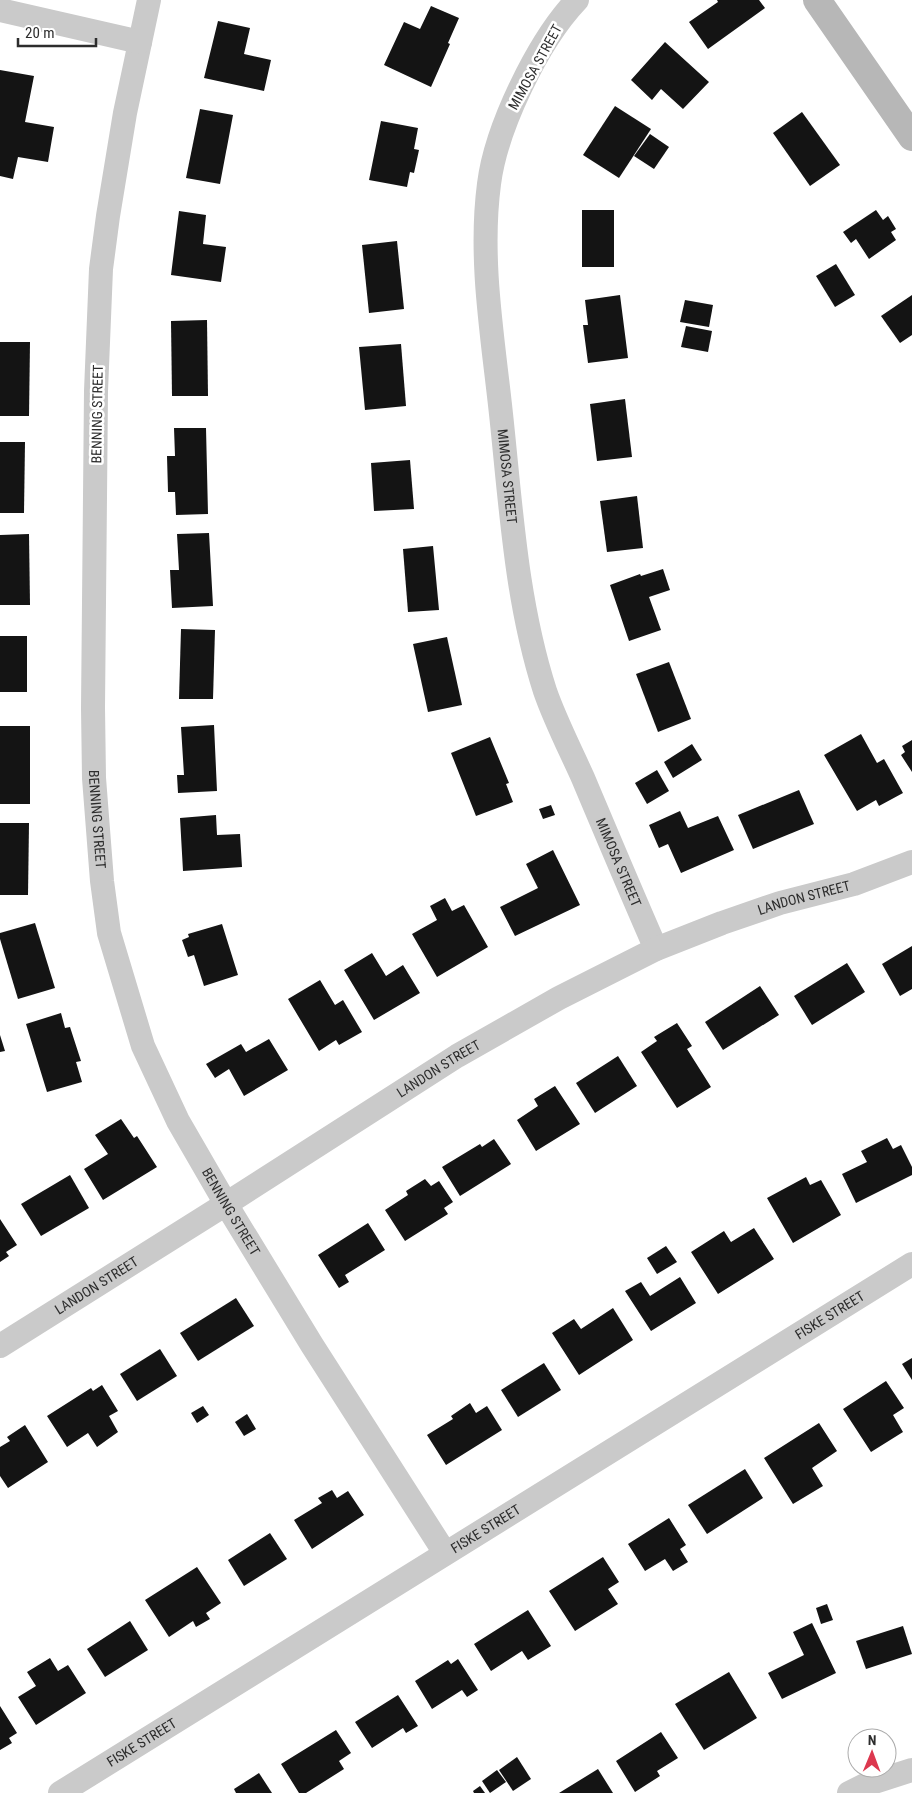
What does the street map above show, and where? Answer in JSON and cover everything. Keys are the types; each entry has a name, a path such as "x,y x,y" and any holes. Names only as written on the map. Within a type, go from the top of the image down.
{"street":[{"name":"BENNING STREET","path":"149,0 123,122 101,269 96,392 93,708 94,778 102,881 109,933 143,1046 178,1121 312,1345 445,1553"},
{"name":"MIMOSA STREET","path":"576,0 551,33 536,59 508,116 498,147 489,182 486,234 489,297 519,578 532,642 546,692 656,949"},
{"path":"817,0 912,137"},
{"path":"0,10 140,42"},
{"name":"LANDON STREET","path":"0,1346 457,1056 559,998 656,949 722,923 780,903 854,884 912,862"},
{"name":"FISKE STREET","path":"60,1793 912,1264"},
{"path":"849,1793 866,1785 912,1770"}],"building":[{"path":"717,0 759,0 765,8 708,49 689,22 718,2"},
{"path":"431,6 459,18 431,87 384,65 404,22 420,29"},
{"path":"218,21 250,28 244,54 271,60 264,91 204,78"},
{"path":"665,42 709,82 683,109 661,89 652,100 631,80"},
{"path":"0,70 34,76 25,122 54,127 48,162 18,157 13,179 0,176"},
{"path":"615,106 651,129 619,178 583,155"},
{"path":"200,109 233,115 220,184 186,178"},
{"path":"802,112 840,165 810,186 773,133"},
{"path":"381,121 418,128 414,149 419,150 414,173 410,172 407,187 369,180"},
{"path":"650,134 669,147 654,169 634,156"},
{"path":"582,210 614,210 614,267 582,267"},
{"path":"876,210 883,220 888,216 896,229 891,232 896,240 869,259 856,239 851,243 843,232"},
{"path":"179,211 206,215 203,244 226,247 221,282 171,275"},
{"path":"397,241 404,309 369,313 362,245"},
{"path":"836,264 855,295 835,307 816,276"},
{"path":"620,295 628,358 588,363 583,325 588,325 585,300"},
{"path":"912,295 912,335 900,343 881,316"},
{"path":"685,300 713,305 709,327 680,322"},
{"path":"207,320 208,396 172,396 171,321"},
{"path":"686,326 712,331 708,352 681,347"},
{"path":"0,342 30,342 29,416 0,416"},
{"path":"401,344 406,406 365,410 359,347"},
{"path":"625,399 632,457 597,461 590,404"},
{"path":"174,428 206,428 208,514 176,515 175,492 168,492 167,456 175,456"},
{"path":"0,442 25,442 24,513 0,513"},
{"path":"410,460 414,509 374,511 371,463"},
{"path":"637,496 643,548 607,552 600,501"},
{"path":"209,533 213,606 172,608 170,570 179,570 177,534"},
{"path":"29,534 30,605 0,605 0,535"},
{"path":"433,546 439,610 408,612 403,549"},
{"path":"663,569 670,590 649,597 661,630 629,641 610,585 640,574 641,576"},
{"path":"181,629 215,630 213,699 179,699"},
{"path":"0,636 27,636 27,692 0,692"},
{"path":"447,637 462,705 428,712 413,644"},
{"path":"669,662 691,719 658,732 636,674"},
{"path":"214,725 217,791 178,793 177,775 184,775 181,727"},
{"path":"0,726 30,726 30,804 0,804"},
{"path":"861,734 877,763 884,759 903,793 879,806 876,800 857,811 824,755"},
{"path":"490,737 509,783 506,784 513,802 476,816 451,753"},
{"path":"912,740 912,772 901,755 905,752 902,746"},
{"path":"692,744 702,760 673,778 664,762"},
{"path":"657,770 669,791 647,804 635,783"},
{"path":"799,790 814,824 753,849 738,815"},
{"path":"551,805 555,815 543,819 539,809"},
{"path":"680,811 688,828 718,816 734,850 681,873 668,844 659,848 649,825"},
{"path":"216,815 217,835 240,834 242,867 183,871 180,818"},
{"path":"0,823 29,823 28,895 0,895"},
{"path":"553,850 580,905 515,936 500,907 538,888 526,864"},
{"path":"445,898 452,911 464,905 488,947 437,977 412,934 437,920 430,906"},
{"path":"35,923 55,988 18,999 0,939 0,933"},
{"path":"222,924 238,975 204,986 194,955 188,957 182,940 189,937 188,934"},
{"path":"912,946 912,989 900,996 882,964"},
{"path":"372,953 386,976 403,965 420,993 374,1020 344,970"},
{"path":"847,963 865,992 812,1025 794,996"},
{"path":"320,980 335,1005 343,1000 362,1032 339,1045 336,1040 319,1051 288,999"},
{"path":"760,986 779,1015 723,1050 705,1022"},
{"path":"61,1013 65,1028 70,1027 81,1061 76,1062 82,1082 47,1092 26,1024"},
{"path":"677,1023 692,1046 687,1049 711,1087 677,1108 641,1052 657,1041 654,1037"},
{"path":"0,1035 5,1051 0,1052"},
{"path":"269,1039 288,1070 244,1096 229,1069 215,1078 206,1064 241,1044 246,1052"},
{"path":"618,1056 637,1086 595,1113 576,1083"},
{"path":"555,1086 580,1124 536,1151 517,1120 538,1106 534,1099"},
{"path":"121,1119 134,1138 137,1136 157,1167 103,1200 84,1169 108,1154 95,1135"},
{"path":"887,1138 893,1149 901,1145 912,1167 912,1175 856,1203 842,1174 867,1162 861,1151"},
{"path":"494,1139 511,1164 460,1196 442,1167 480,1144 482,1147"},
{"path":"70,1175 89,1208 41,1236 21,1204"},
{"path":"806,1177 810,1185 821,1180 841,1215 793,1243 767,1198"},
{"path":"425,1179 431,1186 439,1181 453,1202 444,1208 448,1214 405,1241 385,1210 408,1195 406,1191"},
{"path":"0,1219 17,1245 6,1252 9,1256 0,1262"},
{"path":"368,1223 385,1250 345,1275 349,1282 339,1288 318,1255"},
{"path":"754,1228 774,1259 718,1294 691,1252 724,1231 731,1242"},
{"path":"666,1246 677,1262 657,1274 647,1258"},
{"path":"680,1277 696,1303 651,1331 625,1291 641,1282 650,1296"},
{"path":"236,1298 254,1326 198,1361 180,1333"},
{"path":"613,1308 633,1340 579,1375 552,1333 574,1319 581,1329"},
{"path":"160,1349 177,1376 137,1401 120,1374"},
{"path":"912,1358 912,1380 902,1364"},
{"path":"544,1363 561,1390 518,1417 501,1390"},
{"path":"886,1381 904,1408 893,1415 903,1432 871,1452 843,1409"},
{"path":"102,1385 118,1411 109,1416 118,1432 97,1447 88,1433 67,1447 47,1416 91,1388 93,1391"},
{"path":"470,1403 476,1413 487,1406 502,1430 446,1465 427,1435 453,1419 451,1416"},
{"path":"203,1406 209,1415 197,1423 191,1413"},
{"path":"247,1414 256,1429 244,1436 235,1422"},
{"path":"819,1423 837,1451 812,1468 823,1486 793,1504 764,1458"},
{"path":"25,1425 48,1462 8,1488 0,1476 0,1447 10,1441 7,1437"},
{"path":"745,1469 763,1498 707,1534 688,1505"},
{"path":"332,1490 337,1498 348,1491 364,1515 312,1549 294,1520 322,1503 318,1498"},
{"path":"669,1518 686,1545 680,1549 688,1562 673,1571 665,1559 645,1571 628,1544"},
{"path":"270,1533 287,1559 244,1586 228,1560"},
{"path":"603,1557 619,1582 608,1589 618,1604 575,1631 549,1591"},
{"path":"197,1567 221,1603 206,1613 210,1619 196,1627 193,1621 169,1637 145,1600"},
{"path":"827,1604 833,1620 821,1624 816,1608"},
{"path":"528,1610 551,1646 528,1660 522,1651 491,1671 474,1644"},
{"path":"130,1621 148,1650 105,1677 87,1649"},
{"path":"812,1623 836,1673 782,1699 768,1673 804,1655 793,1632"},
{"path":"903,1626 912,1654 866,1669 856,1641"},
{"path":"50,1658 58,1671 68,1665 86,1693 36,1725 18,1697 36,1686 27,1672"},
{"path":"458,1659 478,1690 467,1697 462,1690 432,1709 415,1681 448,1660 451,1664"},
{"path":"729,1672 757,1718 704,1750 675,1704"},
{"path":"398,1695 418,1726 406,1733 403,1728 372,1748 355,1722"},
{"path":"0,1706 17,1733 9,1738 12,1743 0,1750"},
{"path":"336,1730 351,1753 339,1761 344,1769 306,1793 299,1793 281,1764"},
{"path":"661,1732 678,1758 657,1771 660,1776 635,1792 616,1761"},
{"path":"517,1757 531,1779 513,1791 499,1770"},
{"path":"598,1769 613,1793 559,1793"},
{"path":"497,1770 506,1782 490,1793 482,1781"},
{"path":"259,1773 272,1793 236,1793 234,1789"},
{"path":"480,1786 485,1793 474,1793 473,1791"}]}
